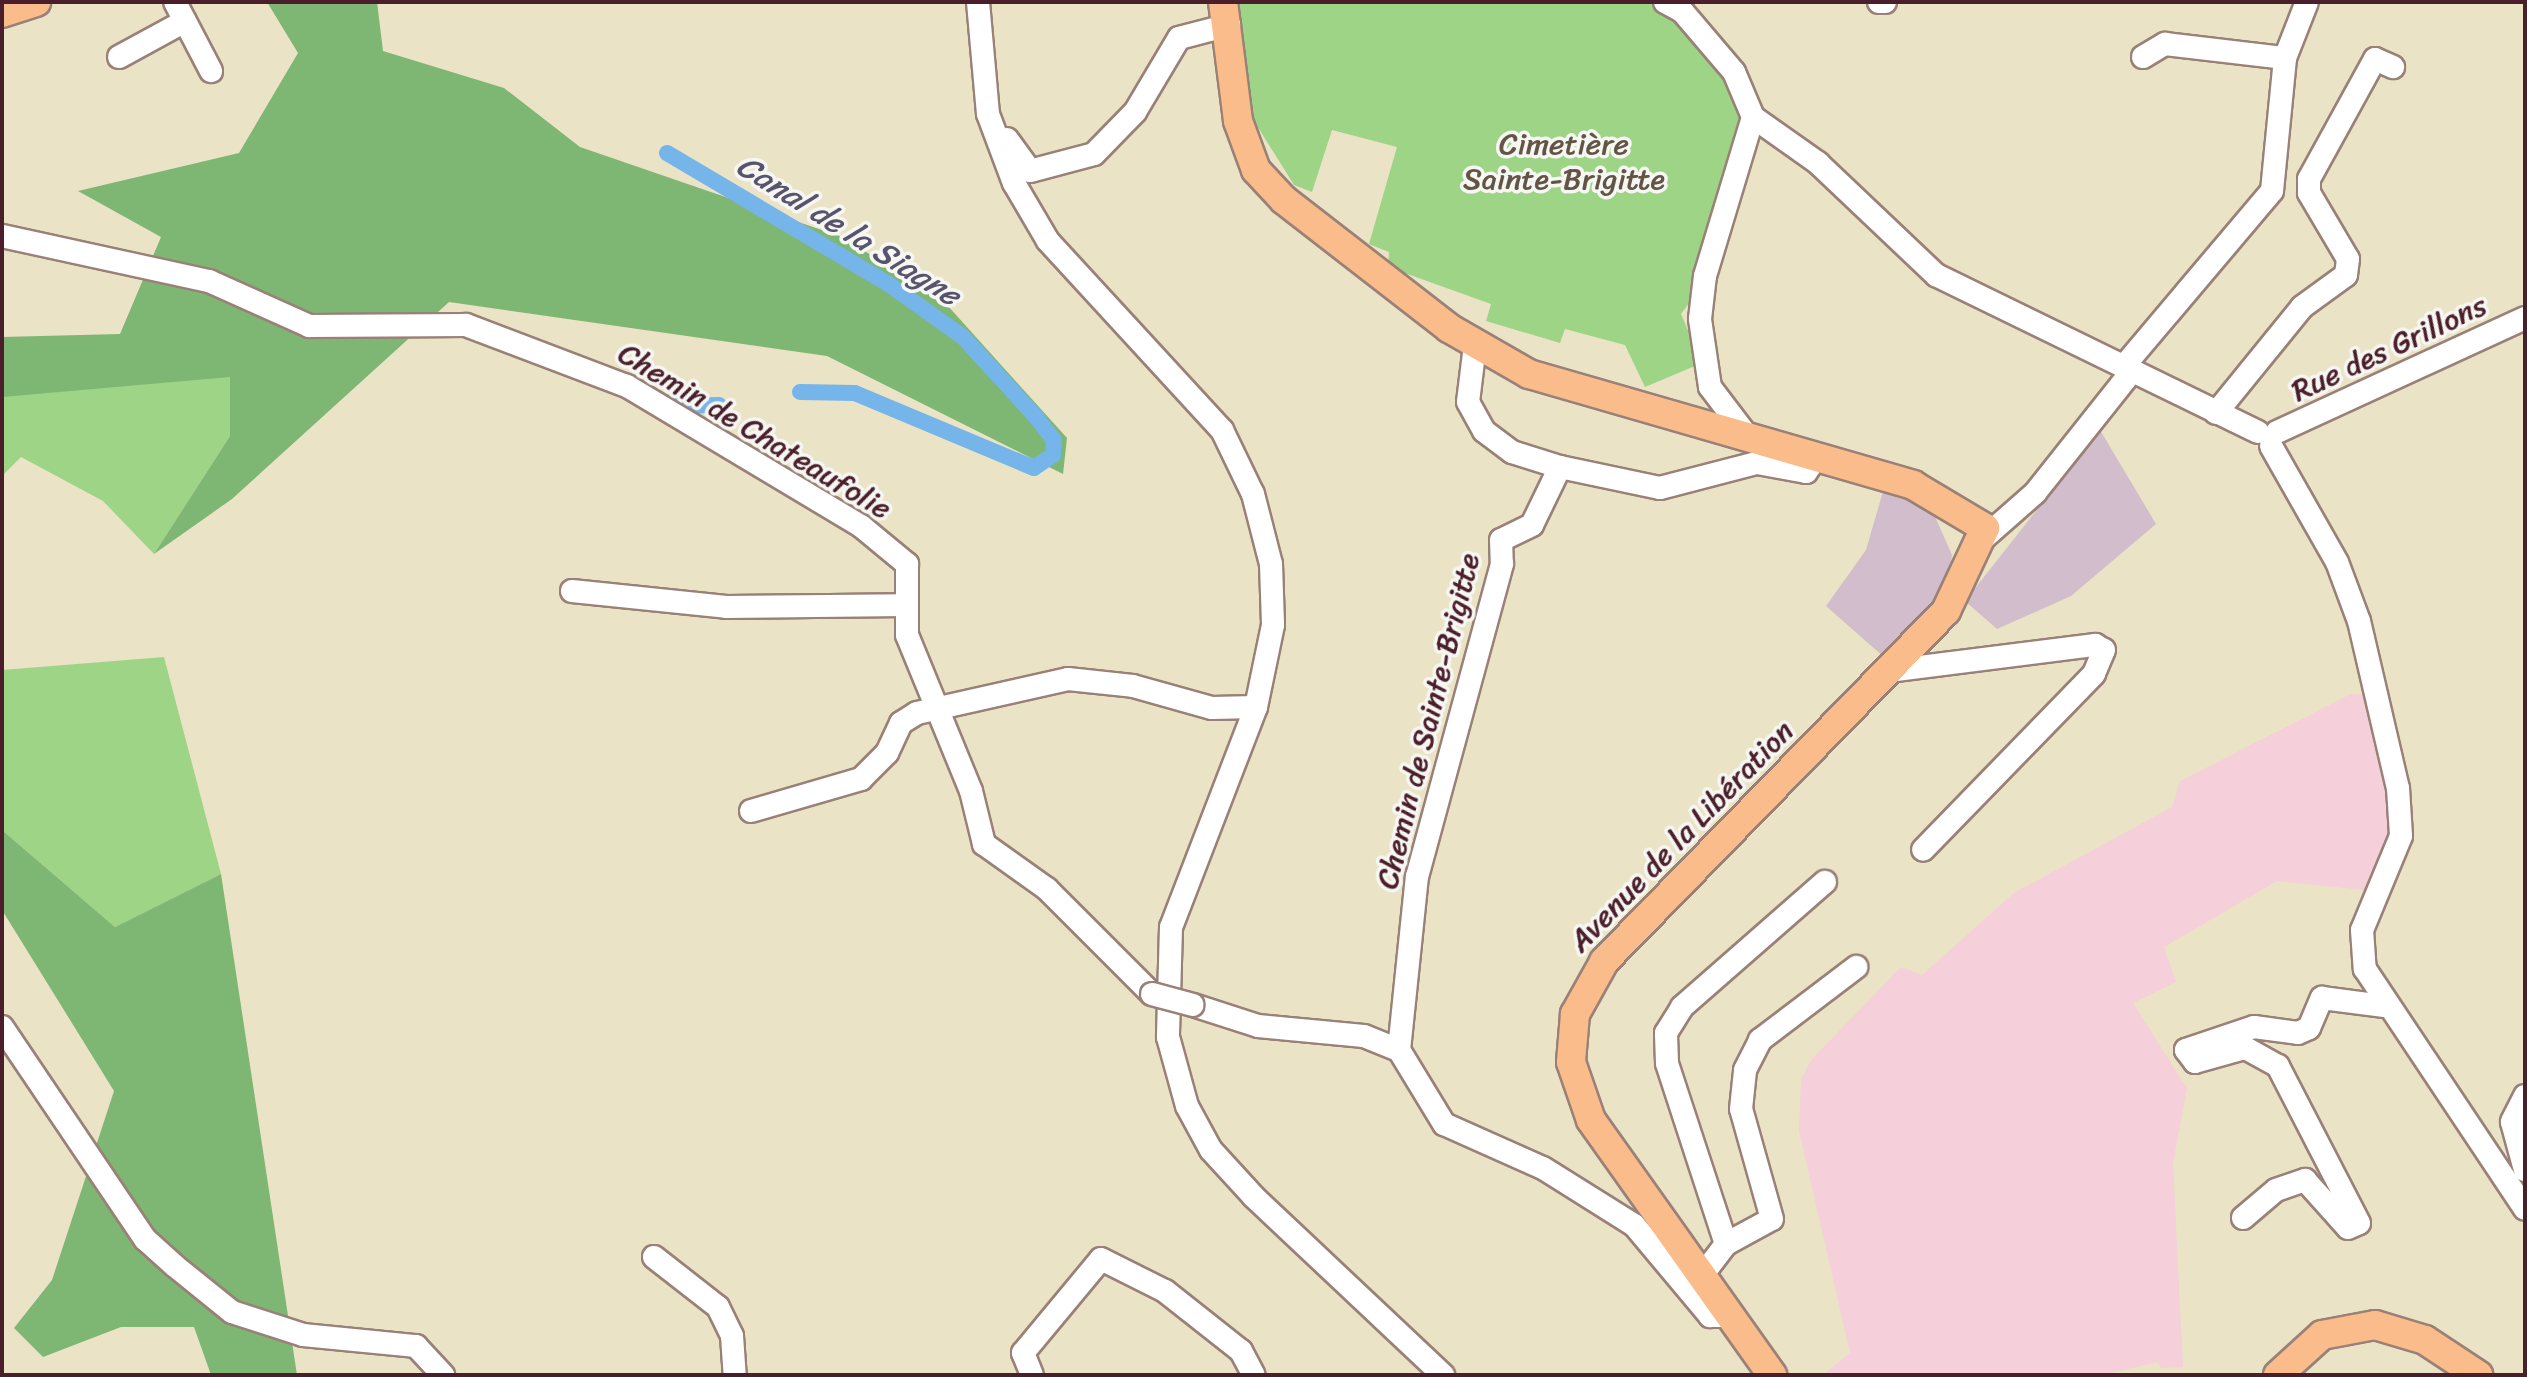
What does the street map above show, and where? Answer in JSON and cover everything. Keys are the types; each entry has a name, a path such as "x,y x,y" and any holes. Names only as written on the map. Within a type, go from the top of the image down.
{"main road":[{"path":"2,13 36,2"},
{"path":"1226,14 1242,138 1261,177 1475,345 1529,374 1913,485 1974,529"},
{"name":"Avenue de la Libération","path":"1772,1375 1700,1278 1579,1097 1569,1049 1575,1014 1604,962 1946,611 1967,575 1974,529"},
{"path":"2278,1375 2322,1335 2375,1325 2425,1340 2478,1375"}],"street":[{"path":"978,2 986,91 997,147 1048,241 1141,337 1239,459 1271,564 1273,625 1256,707 1171,927 1164,986 1168,1037 1187,1106 1211,1150 1254,1197 1443,1375"},
{"path":"1665,2 1682,11 1734,72 1753,117 1818,163 1936,275 2079,341 2216,413 2269,437 2337,562 2359,621 2398,788 2401,836 2362,940 2365,969 2384,1006 2523,1202"},
{"path":"1879,2 1885,2"},
{"path":"1974,529 2128,368 2272,191 2285,58 2307,2"},
{"path":"119,57 180,11 211,71"},
{"path":"986,91 1011,148 1030,171 1066,165 1094,154 1135,112 1179,38 1226,14"},
{"path":"2143,57 2165,44 2285,58"},
{"path":"2216,413 2302,307 2346,275 2348,259 2309,193 2309,179 2375,59 2393,67"},
{"path":"1748,437 1710,387 1700,319 1705,276 1753,117"},
{"name":"Chemin de Chateaufolie","path":"2,236 209,281 309,326 466,325 589,369 889,546 910,574 905,605 934,712 971,791 984,844 1047,889 1152,994 1258,1026 1364,1036 1399,1050"},
{"name":"Rue des Grillons","path":"2269,437 2525,318"},
{"path":"1475,345 1468,402 1484,431 1512,452 1560,467 1660,488 1757,463 1806,472 1817,457"},
{"name":"Chemin de Sainte-Brigitte","path":"1399,1050 1417,876 1502,564 1501,540 1532,525 1560,467"},
{"path":"572,591 726,607 905,605"},
{"path":"1888,671 2095,645 2104,650 2084,685 1923,850"},
{"path":"751,811 861,779 887,753 901,723 1068,679 1133,686 1212,708 1256,707"},
{"path":"1726,1244 1667,1063 1666,1033 1682,1007 1825,882"},
{"path":"1700,1278 1726,1244 1772,1219 1741,1109 1745,1070 1760,1040 1856,967"},
{"path":"2243,1218 2276,1190 2305,1180 2325,1194 2348,1228 2359,1223 2278,1066 2245,1048 2195,1062 2186,1050 2254,1027 2298,1033 2309,1028 2322,998 2384,1006"},
{"path":"2,1027 145,1239 232,1312 303,1335 416,1346 443,1375"},
{"path":"1399,1050 1444,1124 1543,1168 1634,1225 1710,1316 1729,1316"},
{"path":"2525,1096 2512,1122 2525,1170"},
{"path":"654,1257 718,1307 732,1336 735,1375"},
{"path":"1032,1375 1023,1353 1101,1259 1165,1291 1241,1351 1254,1375"}],"shaded area":[{"path":"2100,430 2156,524 2071,596 1997,629 1965,601"},
{"path":"1884,488 1934,514 1952,555 1946,595 1885,658 1826,606 1866,550"},
{"path":"2351,694 2364,695 2391,788 2395,834 2373,891 2277,881 2164,947 2176,982 2133,1003 2187,1088 2173,1163 2183,1367 2161,1368 2158,1362 2102,1375 1823,1375 1850,1353 1799,1131 1801,1079 1812,1059 1901,967 1922,975 2014,893 2172,807 2180,781"}],"green space":[{"path":"267,2 377,2 383,51 504,88 580,147 845,238 948,306 1067,438 1063,474 827,356 449,302 232,499 154,554 230,436 230,377 2,397 2,337 120,334 161,237 78,191 239,153 298,53"},
{"name":"Cimetière Sainte-Brigitte","path":"1236,2 1655,2 1679,15 1737,91 1741,122 1692,299 1681,314 1702,363 1645,387 1625,345 1565,329 1560,343 1486,321 1491,304 1388,267 1389,252 1369,244 1397,147 1332,130 1312,192 1294,185 1249,113"},
{"path":"230,376 230,436 154,554 103,501 21,457 2,476 3,396"},
{"path":"164,657 221,874 115,927 2,830 2,670"},
{"path":"2,830 115,927 221,874 297,1375 211,1375 194,1327 121,1327 43,1357 14,1328 52,1280 114,1091 2,910"}],"waterway":[{"name":"Canal de la Siagne","path":"667,153 887,283 963,337 1054,440 1053,455 1034,468 855,393 800,392"},
{"name":"Canal de la Siagne","path":"674,406 719,405"}]}
